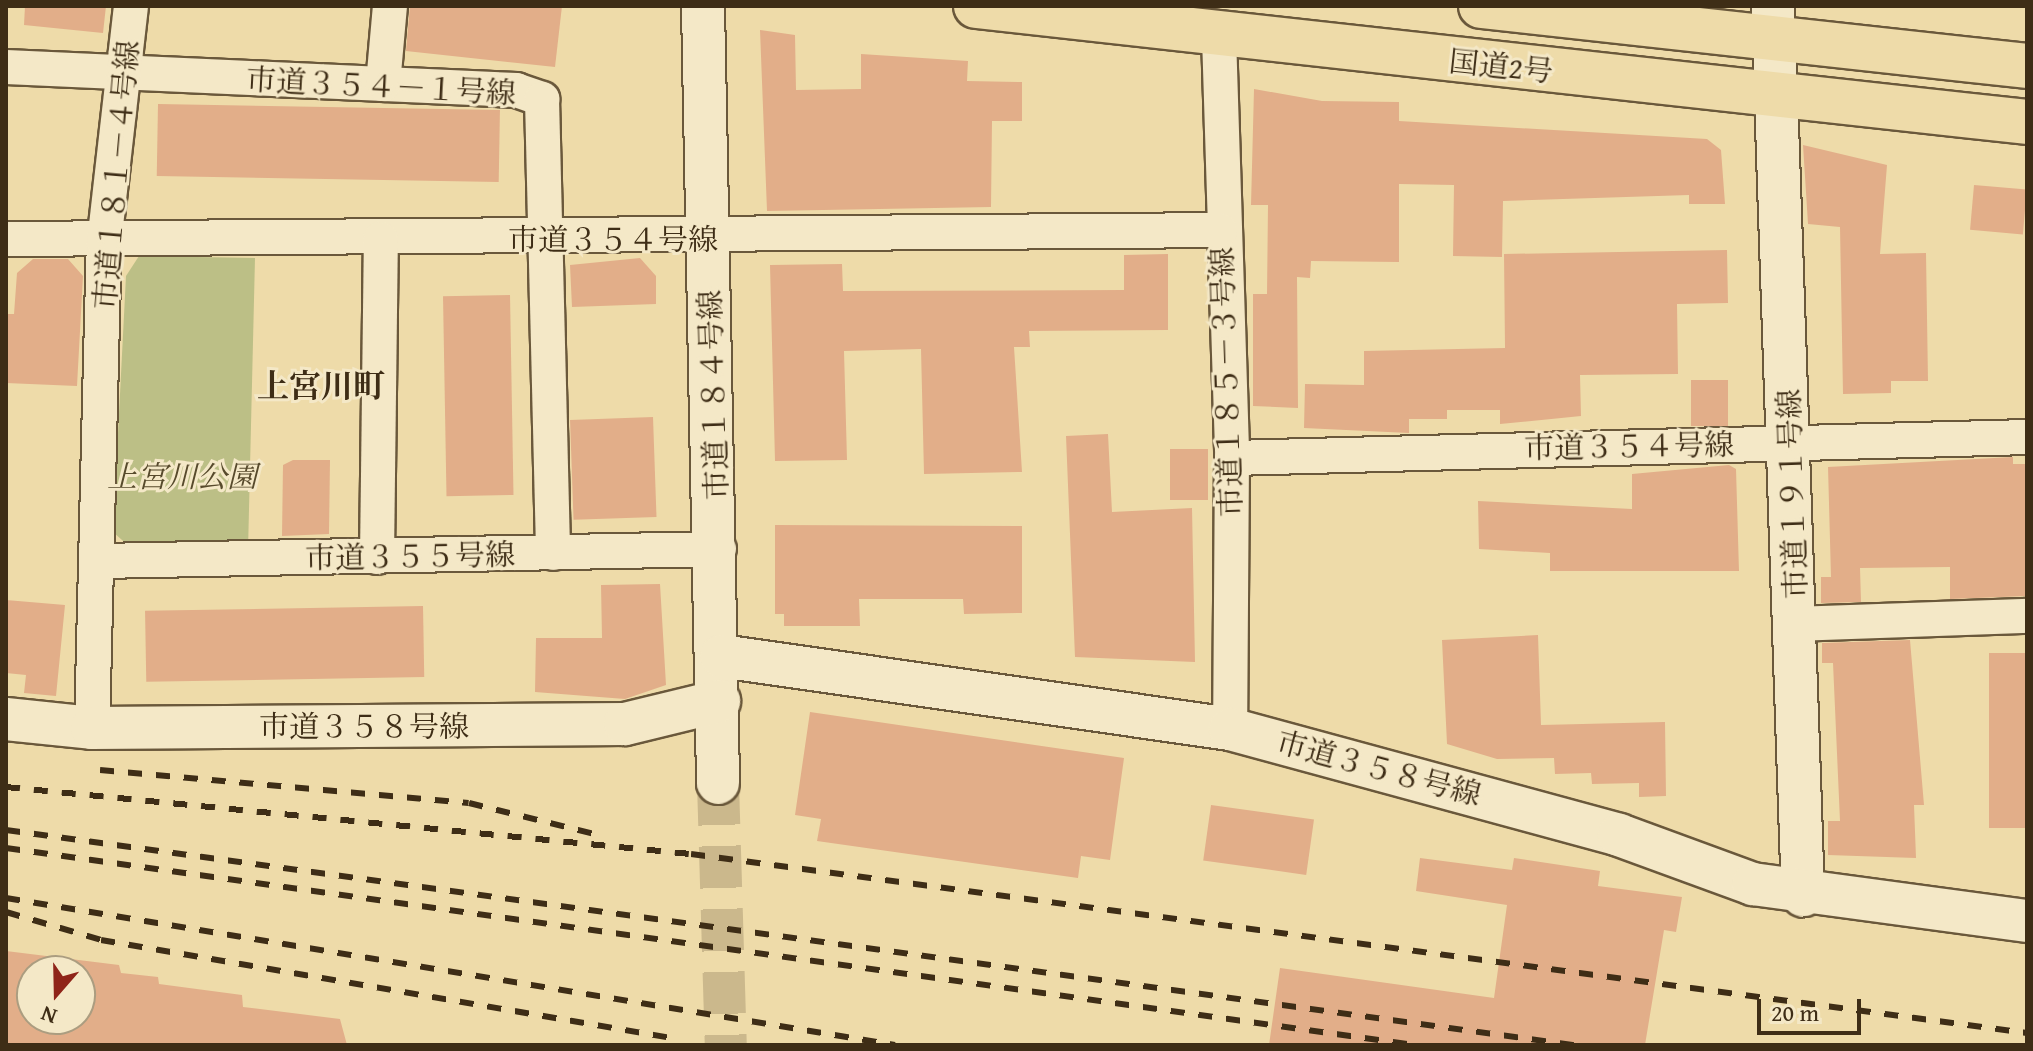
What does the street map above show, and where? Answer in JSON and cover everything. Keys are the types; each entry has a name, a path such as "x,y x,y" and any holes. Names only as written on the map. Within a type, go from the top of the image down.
{"highway":[{"name":"国道2号","path":"976,6 1219,36 2027,122"},
{"name":"国道2号","path":"1481,6 1773,22 2027,66"}],"street":[{"name":"市道１８１－４号線","path":"92,728 100,561 104,243 126,72 131,6"},
{"path":"383,84 390,6"},
{"name":"市道１８４号線","path":"703,6 719,549 721,656 718,783"},
{"name":"市道１９１号線","path":"1773,22 1790,443 1803,895"},
{"name":"市道１８５－３号線","path":"1219,36 1220,230 1232,458 1230,729"},
{"name":"市道３５４－１号線","path":"6,67 516,90 542,99 553,553"},
{"name":"市道３５４号線","path":"6,239 104,243 708,239 1220,230"},
{"path":"377,557 381,239"},
{"name":"市道３５４号線","path":"1232,458 2027,437"},
{"name":"市道３５５号線","path":"100,561 719,549"},
{"path":"1796,624 2027,616"},
{"name":"市道３５８号線","path":"721,656 1230,729 1390,768 1803,895 2027,921"},
{"name":"市道３５８号線","path":"6,719 92,728 625,724 719,701"}],"green space":[{"name":"上宮川公園","path":"139,256 255,258 248,551 131,548 113,532 126,276"}],"building":[{"path":"25,6 106,6 103,33 24,25"},
{"path":"410,6 562,6 555,67 406,51"},
{"path":"760,30 795,35 796,90 861,89 861,54 968,61 967,81 1022,82 1022,121 992,121 991,207 767,211"},
{"path":"1254,89 1322,101 1399,102 1399,121 1707,139 1721,150 1725,204 1689,204 1689,195 1503,201 1502,257 1453,256 1454,185 1399,184 1399,262 1311,261 1310,278 1297,277 1298,408 1253,406 1253,294 1267,294 1268,205 1251,205"},
{"path":"158,104 500,110 499,182 157,176"},
{"path":"1803,145 1887,165 1880,254 1926,253 1928,381 1891,381 1891,393 1843,394 1840,227 1808,224"},
{"path":"1974,185 2027,190 2023,234 1970,230"},
{"path":"1727,250 1728,303 1677,304 1678,374 1580,375 1581,416 1500,424 1500,410 1447,410 1447,419 1409,419 1409,433 1304,428 1305,384 1364,385 1364,351 1505,348 1504,254"},
{"path":"1168,254 1168,330 1029,331 1030,347 1014,347 1022,472 924,474 921,349 844,351 847,460 775,461 770,265 842,264 843,291 1124,290 1124,255"},
{"path":"640,258 656,276 656,304 572,307 570,265"},
{"path":"33,259 68,259 83,276 77,386 6,383 6,314 14,314 17,273"},
{"path":"510,295 513,495 447,496 443,296"},
{"path":"1691,380 1728,380 1728,426 1691,426"},
{"path":"653,417 656,517 574,520 570,420"},
{"path":"1108,434 1112,512 1192,508 1195,662 1075,657 1066,436"},
{"path":"1170,449 1208,449 1208,500 1170,500"},
{"path":"2013,457 2013,464 2027,464 2027,596 1950,599 1950,567 1860,568 1861,602 1821,603 1821,577 1831,577 1828,467"},
{"path":"293,460 330,460 329,534 282,536 283,465"},
{"path":"1729,465 1736,469 1739,571 1550,571 1550,553 1479,549 1478,501 1632,509 1632,474"},
{"path":"775,525 1022,526 1022,613 964,614 963,599 859,599 860,626 784,626 784,614 775,614"},
{"path":"660,584 666,685 625,699 535,692 536,638 602,638 601,585"},
{"path":"6,600 65,605 56,696 24,693 26,675 6,673"},
{"path":"423,606 424,677 146,682 145,611"},
{"path":"1538,635 1541,725 1665,722 1666,796 1639,797 1639,783 1592,784 1591,773 1555,774 1554,758 1497,759 1447,744 1442,640"},
{"path":"1910,640 1924,805 1914,805 1916,858 1828,855 1828,821 1840,821 1833,663 1822,663 1822,643"},
{"path":"1989,653 2027,653 2027,828 1989,828"},
{"path":"810,712 1124,758 1110,860 1081,856 1078,878 817,841 821,819 795,815"},
{"path":"1211,805 1314,819 1306,875 1203,860"},
{"path":"1420,858 1512,870 1514,858 1600,871 1598,886 1682,897 1676,932 1664,930 1645,1045 1269,1045 1280,968 1494,998 1507,905 1416,891"},
{"path":"6,951 38,955 16,955 16,1035 96,1035 96,962 119,965 121,973 158,977 159,984 242,995 243,1007 340,1019 347,1045 6,1045"}],"tunnel":[{"path":"718,783 726,1045"}],"railway":[{"path":"100,770 469,803 602,836"},
{"path":"6,787 691,854 2027,1033"},
{"path":"6,830 1574,1045"},
{"path":"6,848 1414,1045"},
{"path":"6,898 895,1045"},
{"path":"6,912 101,940 677,1039"}],"district":[{"name":"上宮川町","path":"321,386"}]}
